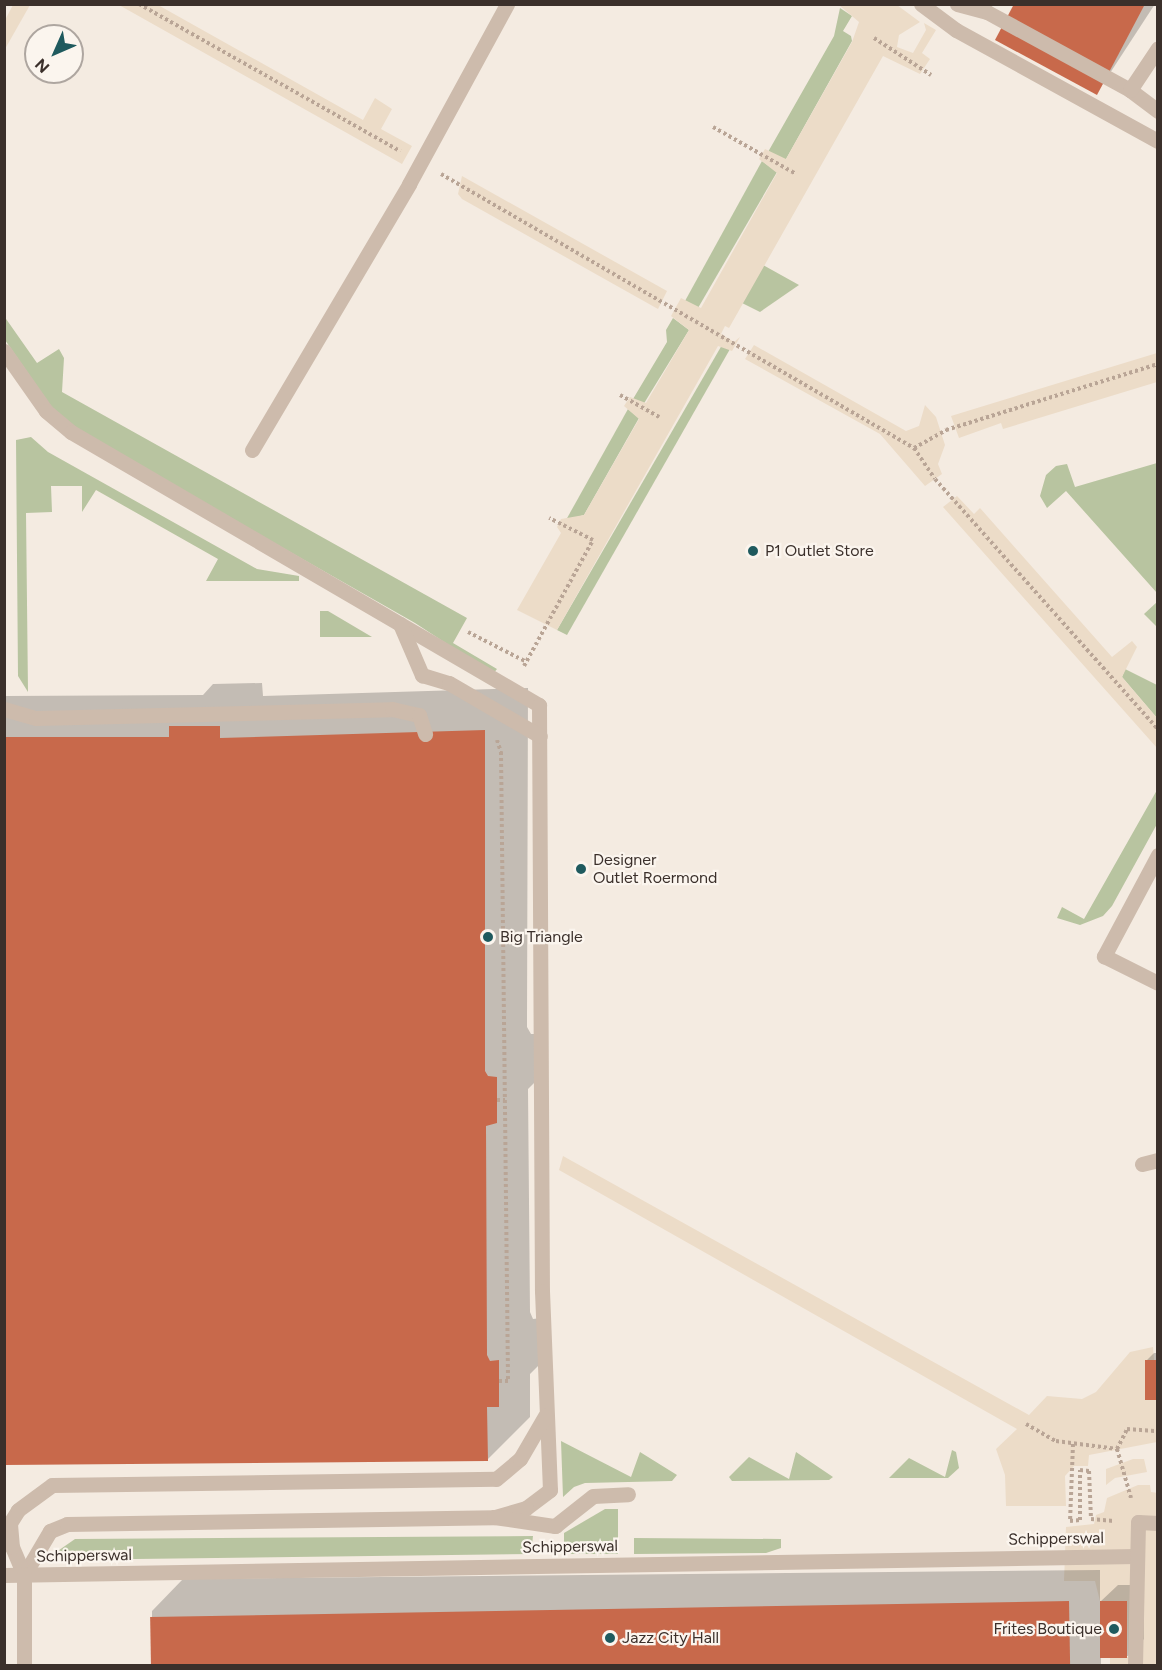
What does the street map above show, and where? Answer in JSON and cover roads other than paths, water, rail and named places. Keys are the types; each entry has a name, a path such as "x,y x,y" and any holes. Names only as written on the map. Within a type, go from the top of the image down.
{"street":[{"path":"252,450 421,162 507,4"},
{"path":"921,4 956,30 1158,141"},
{"path":"957,4 987,12 1130,90 1158,111"},
{"path":"1130,90 1158,48"},
{"path":"4,351 46,411 71,432 539,705 538,1007 545,1416 550,1490 526,1508 494,1517"},
{"path":"399,624 422,675 449,683 540,735"},
{"path":"4,709 36,718 392,709 419,715 425,734"},
{"path":"1158,855 1104,956 1158,983"},
{"path":"1142,1164 1158,1160"},
{"path":"24,1665 24,1575 12,1547 10,1523 18,1510 52,1485 496,1479 520,1460 545,1416"},
{"path":"24,1575 50,1532 67,1524 494,1517 555,1526 593,1496 628,1494"},
{"path":"1135,1665 1138,1522 1158,1523"},
{"name":"Schipperswal","path":"4,1575 1136,1556"}],"place":[{"name":"P1 Outlet Store","path":"753,551"},
{"name":"Designer Outlet Roermond","path":"581,869"},
{"name":"Big Triangle","path":"488,937"},
{"name":"Frites Boutique","path":"1114,1629"},
{"name":"Jazz City Hall","path":"610,1638"}]}
